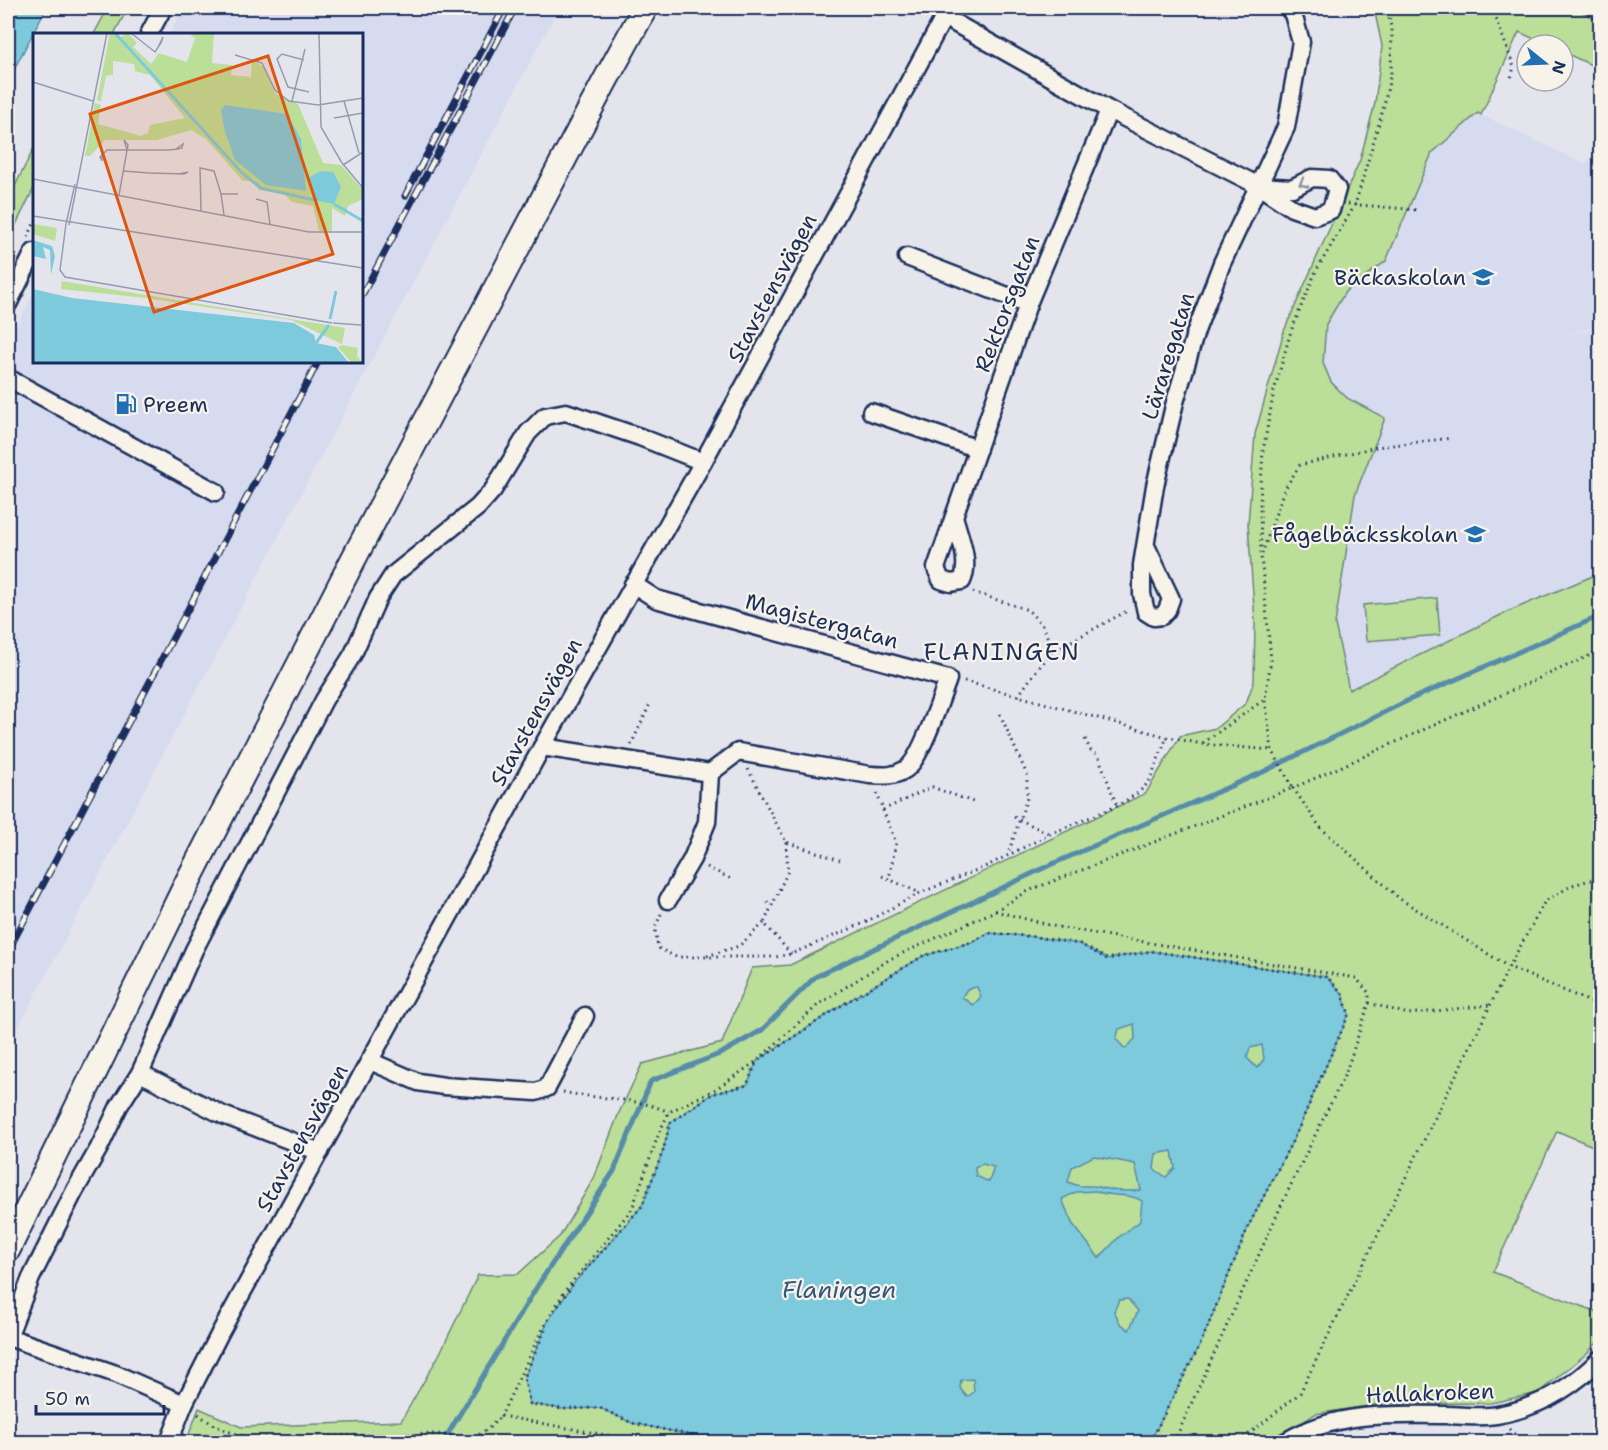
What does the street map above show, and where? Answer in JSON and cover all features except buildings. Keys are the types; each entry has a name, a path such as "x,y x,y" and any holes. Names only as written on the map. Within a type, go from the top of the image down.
{"highway":[{"path":"605,81 638,8"},
{"path":"8,1249 187,883 358,550 645,8"}],"street":[{"path":"150,33 163,8"},
{"name":"Läraregatan","path":"1144,603 1142,566 1155,486 1175,402 1196,331 1222,263 1286,127 1301,42 1293,14 1288,8"},
{"path":"946,12 1109,110 1259,186 1292,208 1315,216 1331,210 1337,189 1329,179 1312,178 1292,188 1259,186"},
{"name":"Stavstensvägen","path":"169,1443 184,1404 220,1333 542,747 703,462 946,12"},
{"name":"Rektorsgatan","path":"962,581 951,583 941,580 936,568 1028,304 1109,110"},
{"path":"8,304 33,254"},
{"path":"907,257 1028,304"},
{"path":"8,378 216,492"},
{"path":"184,1404 116,1374 8,1337 31,1278 119,1106 140,1073 194,950 324,700 353,654 378,598 393,575 478,507 493,490 528,433 545,416 566,412 640,437 703,462"},
{"path":"871,412 978,450"},
{"path":"954,516 966,560 966,572 962,581"},
{"path":"1144,603 1146,612 1154,617 1162,616 1171,599 1146,546"},
{"name":"Magistergatan","path":"633,584 656,599 948,680"},
{"path":"542,747 710,773 738,752 870,775 890,776 909,768 926,738 948,680"},
{"path":"668,900 692,859 707,822 710,773"},
{"path":"370,1061 418,1082 536,1092 547,1088 585,1016"},
{"path":"140,1073 224,1115 320,1152"},
{"name":"Hallakroken","path":"1285,1443 1299,1434 1338,1420 1390,1414 1494,1416 1534,1405 1569,1387 1600,1359"}],"path":[{"path":"1387,8 1392,31 1391,72 1384,106 1355,205 1316,271 1291,332 1274,390 1263,451 1260,503 1262,556 1271,660 1265,699 1272,750 1293,788 1320,827 1400,899 1509,967 1600,1006"},
{"path":"1492,8 1514,67 1511,78"},
{"path":"1334,201 1418,210"},
{"path":"1262,556 1284,490 1300,465 1376,447 1452,438"},
{"path":"962,581 968,590 1028,610 1043,626 1053,651"},
{"path":"1018,696 1053,651 1144,603"},
{"path":"724,1443 632,1423 600,1408 562,1409 530,1404 524,1378 548,1321 574,1283 642,1206 663,1151 669,1123 712,1094 747,1085 757,1061 819,1004 890,959 995,910 1028,891 1293,788 1600,651"},
{"path":"948,680 965,681 1167,737 1202,744 1272,750"},
{"path":"1202,744 1265,699"},
{"path":"624,760 650,704"},
{"path":"1000,714 1027,775 1027,798 1008,854"},
{"path":"668,900 655,928 658,948 676,957 775,957 791,954 862,924 920,893 989,865 1050,834 1117,806 1138,793 1149,782 1167,737"},
{"path":"1085,739 1091,751 1098,755 1117,806"},
{"path":"703,958 739,946 764,923 788,871 786,842 738,752"},
{"path":"870,775 896,843 889,879"},
{"path":"883,810 932,787 973,802"},
{"path":"1014,817 1050,834"},
{"path":"786,842 840,860"},
{"path":"692,859 731,879"},
{"path":"882,876 920,893"},
{"path":"1239,1443 1300,1393 1490,1005 1545,902 1573,885 1600,877"},
{"path":"767,902 772,904"},
{"path":"995,910 1057,927 1356,978 1369,993 1369,1003 1346,1072 1281,1206 1174,1443"},
{"path":"764,923 791,954"},
{"path":"184,1404 209,1422 234,1435 256,1438 435,1434 474,1438 501,1416 538,1336 564,1292 632,1209 658,1133 669,1112 717,1089 842,1005 923,956 972,942 989,933 1080,944 1107,959 1150,951 1327,977 1342,993 1349,1014 1296,1134 1249,1225 1201,1343 1153,1436 1144,1443"},
{"path":"1369,1003 1408,1014 1490,1005"},
{"path":"547,1088 580,1096 627,1099 653,1105 669,1112"},
{"path":"501,1416 617,1437 638,1443"},
{"path":"414,1443 419,1434"}],"shaded area":[{"path":"184,8 559,8 8,1047 8,343 33,294 33,363 363,363 363,33 170,33"},
{"path":"1478,113 1585,164 1600,145 1600,325 1558,338 1600,327 1600,573 1507,612 1349,691 1335,624 1355,495 1385,418 1347,398 1331,382 1323,363 1326,324 1345,292 1386,261 1432,153"}],"green space":[{"path":"108,8 128,8 115,33 95,33"},
{"path":"1374,8 1575,8 1600,21 1600,69 1575,58 1575,33 1515,33 1515,41 1481,115 1478,113 1432,153 1386,261 1345,292 1326,324 1323,363 1331,382 1347,398 1385,418 1355,495 1335,624 1349,690 1507,612 1600,573 1600,1149 1557,1131 1493,1272 1600,1313 1600,1340 1538,1393 1491,1403 1381,1404 1315,1414 1274,1442 186,1442 199,1408 241,1427 401,1421 439,1355 478,1275 518,1274 560,1236 594,1178 618,1115 642,1064 722,1043 752,968 790,965 1146,793 1180,736 1216,728 1246,703 1254,681 1255,622 1248,524 1255,434 1284,331 1360,160 1375,103 1382,46"},
{"path":"33,150 33,190 8,241 8,200"},
{"path":"1437,598 1440,635 1366,641 1363,605"}],"water":[{"path":"8,8 46,8 8,81"},
{"name":"Flaningen","path":"989,933 1036,937 1080,944 1107,959 1151,951 1327,977 1342,993 1349,1014 1296,1134 1249,1225 1201,1343 1153,1436 1144,1442 724,1442 632,1423 600,1408 562,1409 530,1404 524,1378 548,1321 574,1283 642,1206 663,1151 670,1123 712,1094 747,1085 757,1061 842,1005 923,956 972,942","holes":["977,987 981,997 973,1005 962,997 967,989","1134,1024 1135,1039 1125,1049 1116,1039 1119,1029","1262,1045 1264,1059 1257,1068 1247,1058 1250,1048","1172,1151 1175,1168 1166,1177 1154,1169 1156,1154","1094,1156 1135,1164 1141,1190 1116,1190 1080,1186 1068,1182 1072,1167","982,1164 994,1167 989,1182 976,1176 975,1168","1096,1191 1137,1198 1142,1201 1140,1221 1119,1237 1099,1258 1072,1223 1062,1199 1076,1192","1128,1299 1138,1311 1129,1330 1120,1323 1114,1311 1119,1300","973,1379 974,1392 967,1397 960,1388 961,1380"]}],"waterway":[{"path":"443,1442 538,1285 614,1171 651,1081 722,1053 762,1030 815,977 1050,865 1263,772 1409,700 1600,616"}],"railway":[{"path":"405,196 504,8"},
{"path":"363,293 515,8"},
{"path":"8,951 317,363"}],"place":[{"name":"Bäckaskolan","path":"1483,277"},
{"name":"Preem","path":"126,404"},
{"name":"Fågelbäcksskolan","path":"1475,534"}],"district":[{"name":"FLANINGEN","path":"1002,652"}]}
